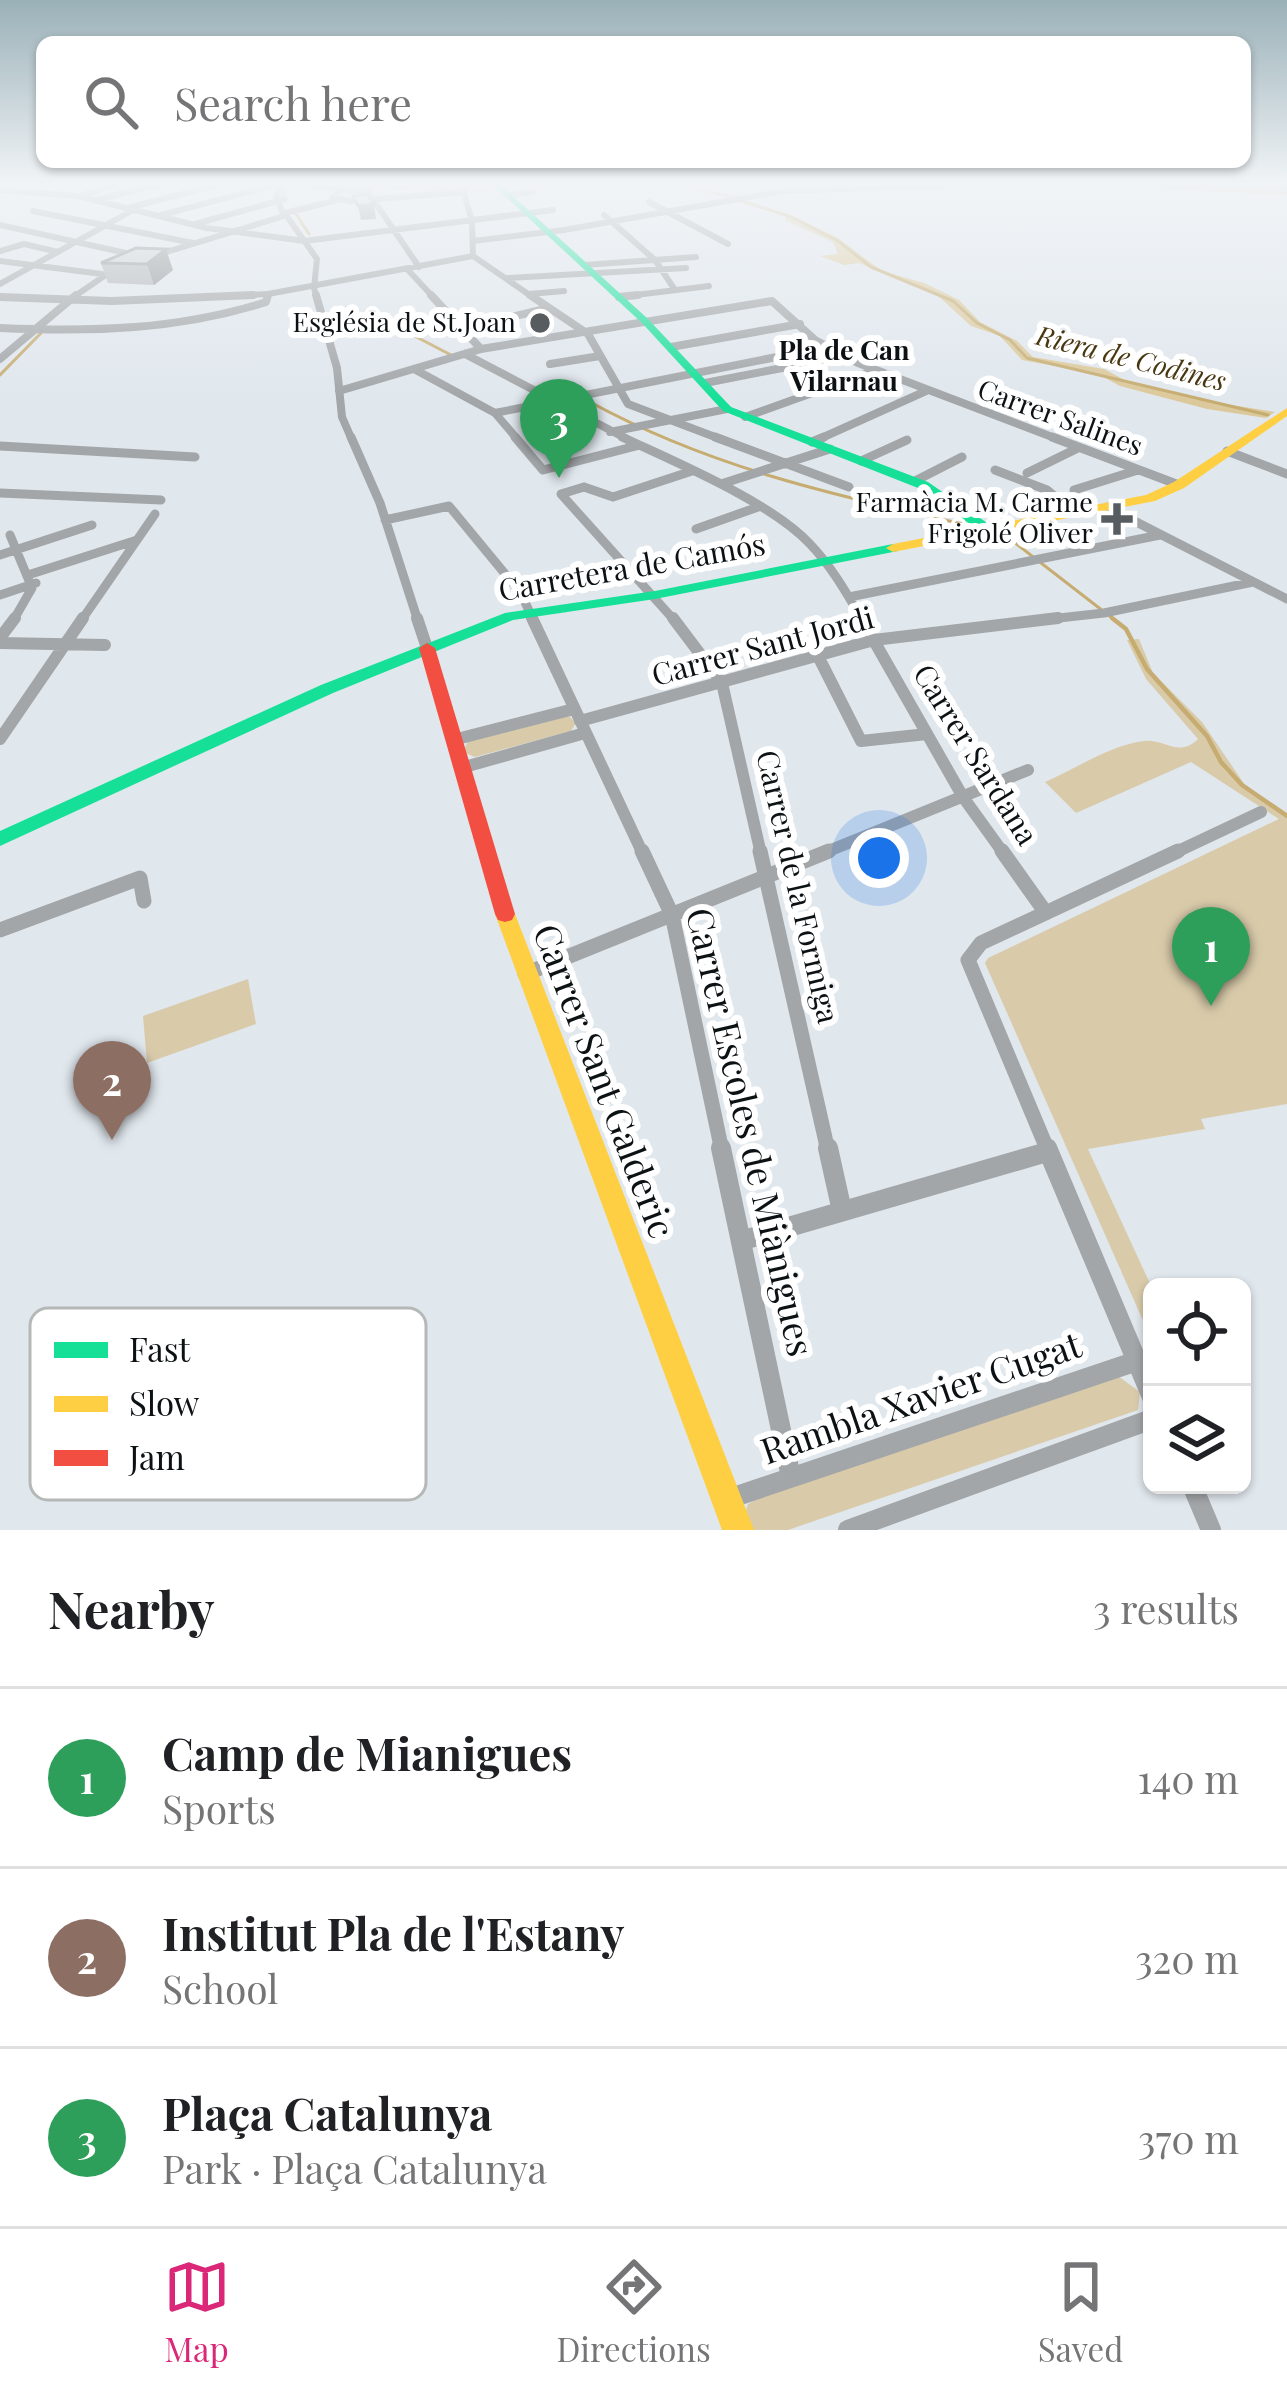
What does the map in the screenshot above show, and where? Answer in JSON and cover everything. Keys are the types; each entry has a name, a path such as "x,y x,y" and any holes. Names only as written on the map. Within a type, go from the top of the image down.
{"street":[{"path":"0,284 51,256"},
{"path":"315,256 314,288 328,334 342,417 385,520 427,648"},
{"path":"411,256 419,267"},
{"path":"0,297 70,300 268,294 471,256"},
{"path":"474,256 584,331 628,404 849,487"},
{"path":"576,256 736,413 915,482 988,530"},
{"path":"651,256 675,290"},
{"path":"507,278 692,256"},
{"path":"2,365 35,330 103,274 141,257"},
{"path":"0,261 103,274"},
{"path":"589,269 686,268"},
{"path":"408,270 481,349"},
{"path":"619,297 709,286"},
{"path":"528,294 564,292"},
{"path":"0,328 157,330 266,302 268,294"},
{"name":"Carrer Salines","path":"645,321 772,301 844,356 1179,485"},
{"path":"465,328 549,308"},
{"path":"339,391 481,349 645,321"},
{"path":"671,347 800,324"},
{"path":"328,334 380,331"},
{"path":"700,377 827,347"},
{"name":"Carrer Sardana","path":"464,354 636,446 721,484 788,525 826,561 962,797 1046,914"},
{"path":"550,364 600,356"},
{"path":"495,413 619,388 844,356"},
{"path":"414,369 495,413 543,470 636,446"},
{"path":"609,432 736,413 876,370"},
{"path":"721,484 782,465 848,426 926,391"},
{"name":"Carretera de Camós","path":"0,839 327,689 530,613 655,595 1150,498 1179,485 1287,411"},
{"path":"0,447 16,430"},
{"path":"861,461 907,440"},
{"path":"0,447 195,457 0,447"},
{"path":"1027,473 1078,448"},
{"path":"1227,452 1287,474"},
{"path":"915,482 962,457"},
{"path":"569,467 584,487 613,497 692,471"},
{"path":"995,470 1047,490 1075,513"},
{"path":"1074,490 1139,470"},
{"name":"Carrer de la Formiga","path":"584,487 561,494 655,595 722,682 842,1211"},
{"path":"0,494 161,500"},
{"name":"Carrer Escoles de Miànigues","path":"385,520 445,505 510,579 671,915 791,1477"},
{"path":"696,529 758,507"},
{"path":"1107,507 1287,599"},
{"path":"0,739 155,514"},
{"path":"0,555 92,526"},
{"path":"0,640 34,593 34,579 10,535"},
{"path":"849,597 1160,535"},
{"path":"0,595 138,539"},
{"name":"Carrer Sant Jordi","path":"580,721 874,640 1104,613 1253,582"},
{"path":"0,640 105,646"},
{"name":"Carrer Sant Galderic","path":"427,648 525,974 738,1530"},
{"path":"818,656 861,742 927,734"},
{"path":"453,740 580,721"},
{"path":"461,768 580,721"},
{"path":"525,974 1028,770"},
{"path":"1147,1386 968,960 981,943 1262,812"},
{"path":"0,929 140,878 145,901"},
{"path":"744,1240 1047,1152"},
{"name":"Rambla Xavier Cugat","path":"727,1499 1136,1361"},
{"path":"848,1530 1143,1422"},
{"path":"1196,1494 1211,1530"}],"shaded area":[{"path":"821,256 863,256 882,271 924,283 959,300 980,322 1017,341 1033,357 1104,369 1128,382 1194,399 1275,412 1266,418 1207,409 1120,386 1098,374 1022,360 1000,336 971,326 937,295 859,263 844,265"},
{"path":"1139,639 1153,673 1202,722 1245,785 1287,813 1287,1104 1201,1119 1205,1129 1088,1149 1147,1278 1143,1278 1143,1321 985,963 1279,819 1191,762 1076,813 1045,782 1131,743 1184,747 1198,739 1146,679 1127,640"},
{"path":"569,716 576,723 571,731 475,757 463,752 468,741"},
{"path":"248,979 256,1024 147,1063 143,1016"},
{"path":"1118,1376 1140,1392 1138,1410 788,1530 753,1530 745,1513 748,1504 761,1497"}],"building":[{"path":"116,256 157,256 147,264 101,263"}],"waterway":[{"name":"Riera de Codines","path":"858,256 871,267 953,301 977,323 1010,340 1027,358 1268,415"},
{"path":"405,331 451,355"},
{"path":"0,375 42,332"},
{"path":"590,402 727,462 967,525"},
{"path":"1001,532 1116,621"},
{"path":"1112,618 1126,629 1147,669 1207,736 1221,762 1242,785 1287,816"}],"traffic: fast":[{"path":"575,256 645,321 727,409 923,485 988,530"},
{"path":"0,839 327,689 510,616 655,595 893,548"}],"traffic: slow":[{"path":"893,548 1150,498 1179,485 1287,411"},
{"path":"505,914 738,1530"}],"traffic: jam":[{"path":"427,648 505,914"}],"place":[{"name":"Església de St.Joan","path":"540,323"},
{"name":"Plaça Catalunya","path":"559,478"},
{"name":"Farmàcia M. Carme Frigolé Oliver","path":"1117,519"},
{"name":"Camp de Mianigues","path":"1211,1006"},
{"name":"Institut Pla de l'Estany","path":"112,1140"}],"district":[{"name":"Pla de Can Vilarnau","path":"844,366"}]}
